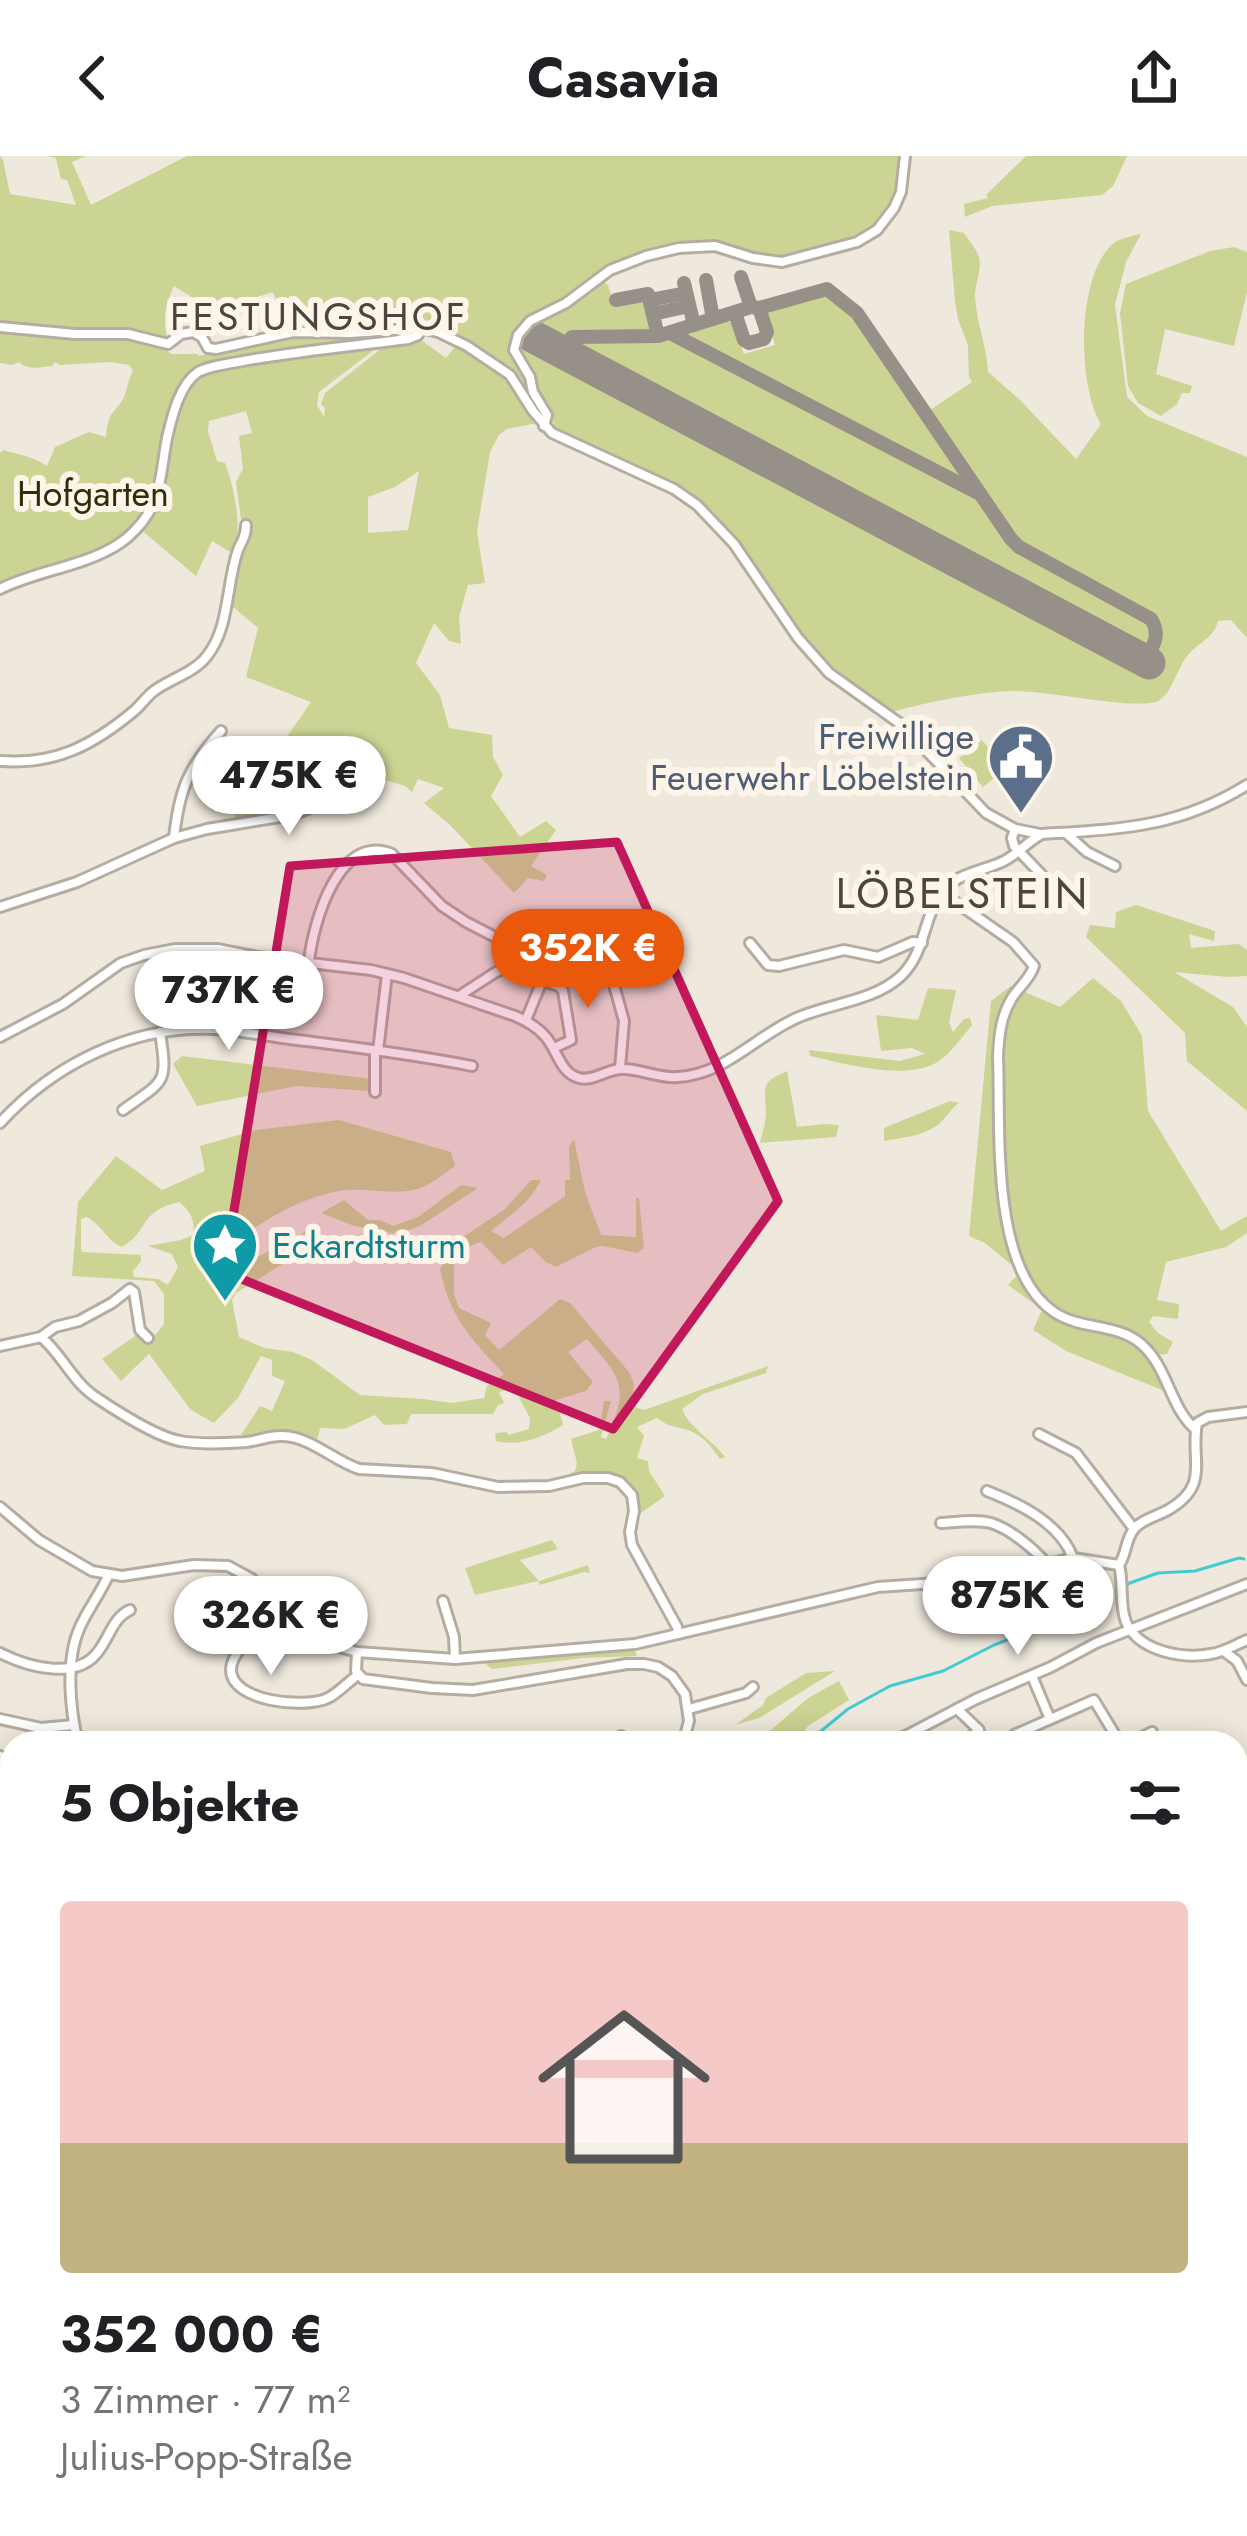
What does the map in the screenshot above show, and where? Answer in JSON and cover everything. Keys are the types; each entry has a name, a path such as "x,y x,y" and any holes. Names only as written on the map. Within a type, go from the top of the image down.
{"street":[{"path":"544,426 548,417 514,350 518,335 530,321 566,303 610,270 665,250 715,246 782,262 856,242 883,224 894,208 902,192 905,156"},
{"path":"0,327 128,334 164,343 194,332 209,349 216,350 292,332 421,328 452,338 505,370 544,426 560,438 674,489 698,505 734,544 818,663 902,725 986,814 1015,829 1042,834 1126,828 1178,818 1247,785"},
{"path":"0,589 103,553 139,527 155,504 177,402 197,373 278,355 408,339 421,328"},
{"path":"0,761 33,762 76,751 133,712 152,692 202,662 224,616 246,525"},
{"path":"174,838 188,774 221,731"},
{"path":"0,907 76,882 174,838 292,814 373,783"},
{"path":"1015,829 1012,840 1059,903"},
{"path":"1066,832 1087,853 1114,866"},
{"path":"0,1036 63,1004 106,971 144,955 213,948 387,974 526,1020 545,1036 565,1069 579,1078 620,1068 673,1078 713,1069 789,1021 859,999 892,982 913,961 941,892 955,880 1001,862 1042,834"},
{"path":"309,961 315,923 343,868 359,855 389,852 456,916 537,964 542,981 526,1020"},
{"path":"941,892 1013,942 1034,966 1005,1012 998,1056 1004,1204 1022,1276 1057,1314 1139,1342 1158,1363 1184,1417 1195,1429"},
{"path":"750,943 768,965 779,966 844,950 878,957 913,942 922,943"},
{"path":"604,950 624,1021 620,1068"},
{"path":"458,996 525,958"},
{"path":"375,1092 387,974"},
{"path":"542,981 562,991 571,1040 554,1048"},
{"path":"0,1123 62,1070 115,1045 160,1032 214,1029 472,1066"},
{"path":"122,1111 162,1081 160,1032"},
{"path":"0,1346 41,1337 89,1316 130,1289 140,1330 148,1337"},
{"path":"41,1337 95,1398 182,1442 247,1442 285,1436 359,1469 432,1473 498,1487 549,1486 596,1476 620,1482 633,1501 632,1545 678,1634"},
{"path":"1247,1412 1198,1421 1197,1472 1190,1491 1134,1529 1119,1565 1122,1608 1138,1638 1166,1652 1198,1655 1224,1651 1247,1640"},
{"path":"1039,1434 1076,1453 1134,1529"},
{"path":"987,1491 1050,1527 1066,1542 1073,1558"},
{"path":"0,1507 77,1564 108,1576 220,1564 252,1579 275,1609 304,1634 329,1645 357,1652 454,1659 635,1644 878,1587 981,1580 1073,1558 1119,1565"},
{"path":"941,1523 994,1524 1046,1563"},
{"path":"75,1731 72,1666 76,1635 108,1576"},
{"path":"915,1731 1090,1646 1247,1584"},
{"path":"443,1601 454,1636 454,1659"},
{"path":"275,1609 232,1662 232,1677 242,1690 278,1703 319,1701 358,1675"},
{"path":"0,1653 32,1667 85,1664 121,1614 130,1610"},
{"path":"1224,1651 1237,1661 1247,1680"},
{"path":"357,1652 358,1675 363,1679 473,1690 627,1664 658,1667 677,1682 689,1709 687,1731"},
{"path":"1032,1676 1050,1719"},
{"path":"689,1709 753,1688"},
{"path":"1023,1731 1094,1700 1113,1731"},
{"path":"957,1709 979,1731"},
{"path":"0,1731 2,1719 41,1728 74,1725"}],"highlighted area":[{"path":"617,842 778,1201 613,1429 224,1272 290,866"}],"green space":[{"path":"0,156 10,194 76,205 67,180 61,179 56,158 48,156 86,156 72,162 91,205 187,156 903,156 900,192 882,224 864,238 782,261 728,248 664,248 607,269 531,317 512,340 512,355 525,373 540,416 514,379 438,330 277,334 279,306 273,292 213,310 174,286 165,313 168,340 127,332 0,324"},
{"path":"1026,156 1127,156 1113,186 1102,195 992,206 965,217 964,204 988,198"},
{"path":"949,230 964,233 979,257 975,296 988,372 1076,459 1101,424 1085,358 1084,330 1093,279 1114,243 1141,234 1126,262 1115,305 1127,397 1147,416 1247,457 1247,638 1231,620 1218,621 1210,636 1184,660 1158,701 1130,703 1010,691 891,712 823,661 748,556 704,506 683,490 566,436 554,425 521,355 520,344 533,323 603,281 614,304 641,298 647,302 652,327 661,340 727,320 734,325 744,354 775,345 766,316 770,310 822,293 867,328 924,414 972,382 968,345 955,301"},
{"path":"1234,247 1247,252 1247,292 1234,346 1165,329 1156,374 1192,386 1190,393 1182,393 1177,404 1161,416 1138,403 1128,386 1120,313 1126,284 1210,251"},
{"name":"Hofgarten","path":"0,330 117,336 159,346 171,354 199,356 280,337 387,340 319,392 317,405 324,417 325,393 387,344 417,337 446,358 458,343 510,379 538,423 507,429 490,452 477,531 485,583 468,585 459,617 461,644 449,641 434,623 416,663 440,695 449,728 492,735 493,757 503,775 491,796 520,837 546,821 556,830 531,866 547,875 544,881 528,878 514,893 424,803 444,788 418,779 412,792 373,776 290,813 236,823 232,789 237,768 270,775 293,772 284,741 311,702 246,677 258,628 227,602 249,532 242,526 236,482 243,469 239,436 252,433 246,411 209,421 208,431 217,461 225,463 235,497 235,555 212,541 196,576 140,529 119,549 85,568 42,577 0,596 0,453 20,454 47,466 55,447 89,432 106,437 109,418 123,399 133,371 129,365 110,362 55,362 35,368 19,362 0,363","holes":["419,471 408,530 368,533 368,497"]},
{"path":"982,740 1005,769 983,787 959,758"},
{"path":"1136,905 1215,931 1214,941 1189,934 1191,948 1239,944 1247,950 1247,976 1174,972 1233,1007 1247,1027 1247,1111 1187,1061 1185,1033 1086,937 1090,925 1115,928 1116,912"},
{"path":"1093,978 1121,1001 1142,1036 1148,1111 1221,1231 1247,1216 1247,1233 1226,1247 1166,1262 1157,1300 1179,1304 1178,1319 1153,1316 1149,1322 1173,1342 1167,1354 1157,1355 1135,1336 1043,1310 1008,1285 1020,1272 969,1236 991,1001 1011,986 1060,1007"},
{"path":"928,988 956,990 949,1022 953,1032 964,1019 970,1018 972,1025 938,1062 903,1071 810,1056 809,1050 900,1061 925,1054 912,1048 881,1051 876,1015 918,1020"},
{"path":"182,1056 372,1079 373,1088 297,1086 197,1106 173,1064"},
{"path":"787,1071 797,1127 839,1125 836,1137 760,1143 766,1086"},
{"path":"950,1101 959,1103 938,1125 884,1141 884,1128"},
{"path":"339,1120 451,1152 455,1166 413,1190 349,1190 316,1197 253,1229 257,1243 243,1250 250,1261 314,1227 321,1240 236,1293 232,1300 239,1337 312,1360 360,1395 452,1403 484,1398 487,1386 504,1374 463,1327 440,1269 463,1237 505,1209 531,1180 541,1180 525,1202 491,1231 504,1238 565,1196 565,1180 570,1180 569,1147 574,1139 585,1192 601,1235 636,1237 639,1198 644,1248 637,1253 596,1247 556,1267 531,1247 503,1265 481,1242 454,1265 459,1308 491,1323 485,1335 499,1350 560,1299 570,1303 629,1372 634,1384 632,1406 644,1410 768,1366 766,1373 703,1394 682,1409 725,1457 720,1459 693,1432 657,1418 637,1427 644,1436 637,1458 648,1461 665,1496 638,1515 636,1499 620,1481 553,1483 575,1471 571,1439 599,1430 604,1401 611,1401 601,1437 606,1439 618,1407 615,1375 587,1339 568,1352 593,1382 586,1391 556,1400 563,1425 514,1443 496,1441 495,1433 529,1429 530,1418 514,1388 499,1392 504,1403 493,1414 411,1414 407,1424 384,1425 375,1415 344,1429 320,1428 311,1443 300,1438 248,1441 241,1435 260,1406 272,1411 285,1381 272,1376 272,1360 261,1356 238,1398 214,1423 191,1410 149,1354 121,1381 102,1359 138,1334 151,1340 164,1324 164,1294 154,1281 72,1276 78,1202 116,1156 162,1190 205,1171 200,1146 256,1130","holes":["179,1202 193,1220 193,1235 148,1246 172,1254 178,1267 168,1285 134,1277 141,1255 81,1249 81,1219 87,1217 122,1247 156,1211"]},
{"path":"461,1185 478,1188 420,1226 398,1234 354,1226 321,1213 344,1200 368,1220 393,1226 418,1217"},
{"path":"1041,1312 1133,1342 1157,1368 1167,1392 1066,1351 1033,1330"},
{"path":"552,1540 558,1549 520,1560 539,1581 588,1565 590,1573 475,1595 465,1568"},
{"path":"634,1649 637,1656 492,1669 481,1660"},
{"path":"835,1671 759,1718 735,1725 806,1673"},
{"path":"839,1681 849,1700 804,1731 770,1731 808,1698"}],"waterway":[{"path":"1127,1584 1158,1573 1195,1571 1244,1559"},
{"path":"821,1731 848,1709 890,1686 943,1671 994,1645 1087,1609 1083,1602 1088,1595 1104,1592"}],"taxiway":[{"path":"741,277 751,307"},
{"path":"706,280 713,319"},
{"path":"684,283 694,325"},
{"path":"572,357 566,344 572,337 658,336 827,289 857,313 1011,539 1151,619 1155,641 1143,660"},
{"path":"650,300 686,293"},
{"path":"616,300 648,294 658,336"},
{"path":"653,314 689,306"},
{"path":"735,313 749,343 764,339 767,332 759,308"},
{"path":"670,333 980,494"}],"runway":[{"path":"532,336 1149,663"}],"place":[{"name":"Freiwillige Feuerwehr Löbelstein","path":"1021,816"},
{"name":"Eckardtsturm","path":"225,1304"}],"district":[{"name":"FESTUNGSHOF","path":"319,316"},
{"name":"LÖBELSTEIN","path":"963,893"}]}
